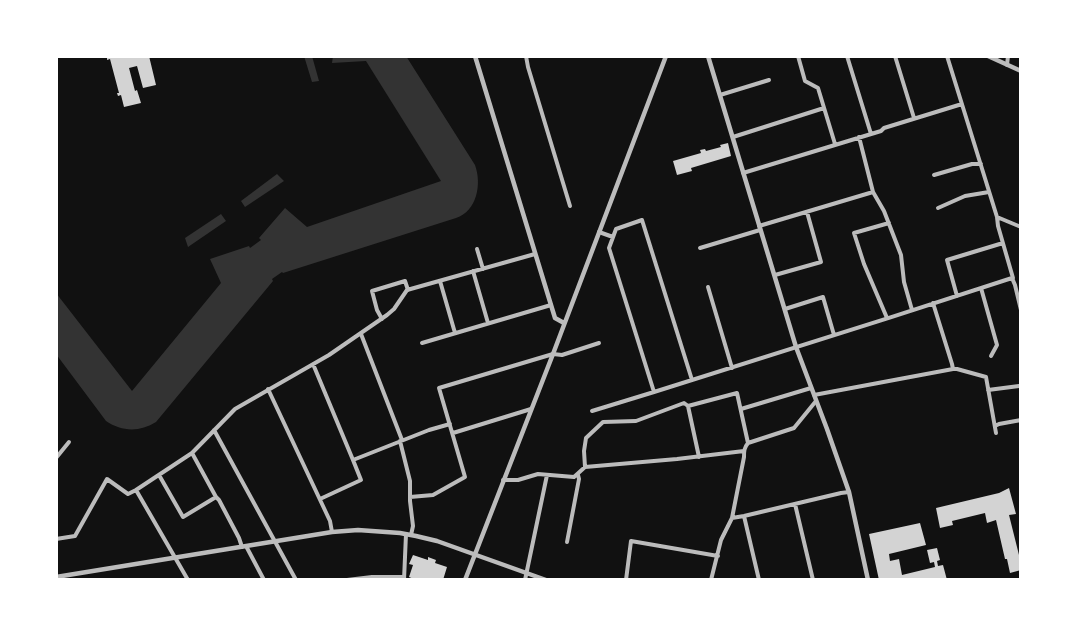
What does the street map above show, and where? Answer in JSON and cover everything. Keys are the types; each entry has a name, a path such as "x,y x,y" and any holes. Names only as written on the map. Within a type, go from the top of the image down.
{"street":[{"path":"476,56 555,318 564,323"},
{"path":"526,56 570,206"},
{"path":"465,580 666,56"},
{"path":"708,56 796,347 849,492 868,580"},
{"path":"798,56 805,81 818,88 835,144"},
{"path":"847,56 871,134"},
{"path":"895,56 914,118"},
{"path":"947,56 997,217 1021,310"},
{"path":"988,56 1021,71"},
{"path":"1007,65 1008,56"},
{"path":"720,94 770,80"},
{"path":"744,172 881,131 884,128 914,118 962,104"},
{"path":"733,137 824,108"},
{"path":"859,137 873,192 884,211 901,254 904,282 912,310"},
{"path":"934,175 972,164 981,164"},
{"path":"700,248 873,192"},
{"path":"938,208 965,196 989,192"},
{"path":"775,276 821,262 807,212"},
{"path":"997,217 1020,226"},
{"path":"654,392 609,248 616,229 642,220 692,380"},
{"path":"887,318 864,264 854,233 889,223"},
{"path":"599,232 613,238"},
{"path":"958,296 947,260 1003,242"},
{"path":"477,249 483,269"},
{"path":"56,539 75,536 107,479 128,494 136,490 192,453 235,408 362,334 394,309 408,290 535,254"},
{"path":"473,272 488,323"},
{"path":"592,411 1012,278"},
{"path":"382,319 372,291 405,281 408,290"},
{"path":"440,281 455,333"},
{"path":"708,287 732,368"},
{"path":"981,288 997,345 991,356"},
{"path":"785,309 822,297 834,335"},
{"path":"933,304 953,369"},
{"path":"422,343 551,305"},
{"path":"348,580 372,577 404,578 409,534 413,526 410,480 401,440 362,334"},
{"path":"410,497 433,495 465,477 439,388 553,354 562,355 599,343"},
{"path":"313,364 361,480 320,499"},
{"path":"814,395 953,369 986,377 996,433"},
{"path":"988,390 1019,386"},
{"path":"740,409 811,388"},
{"path":"268,389 330,521 332,532"},
{"path":"585,467 584,451 586,438 603,422 636,421 684,403 688,406 737,393 748,443"},
{"path":"712,580 721,540 732,518 745,446 748,443 794,428 816,401"},
{"path":"688,406 699,456"},
{"path":"453,433 531,409"},
{"path":"995,426 1021,420"},
{"path":"353,460 401,440 450,424"},
{"path":"214,430 296,580"},
{"path":"56,458 69,442"},
{"path":"503,480 518,480 538,474 574,477 585,467 744,451"},
{"path":"192,453 264,580"},
{"path":"158,475 183,517 216,497"},
{"path":"525,580 547,475"},
{"path":"567,542 579,480 578,475"},
{"path":"136,490 188,580"},
{"path":"732,518 849,492"},
{"path":"795,504 813,580"},
{"path":"744,516 759,580"},
{"path":"56,577 332,532 358,530 409,534 437,541 546,580"},
{"path":"626,580 631,541 718,556"}],"shaded area":[{"path":"304,56 312,56 319,81 312,82"},
{"path":"333,56 406,56 475,165 478,188 473,203 469,209 456,218 282,272 272,279 273,281 156,422 137,429 125,429 112,425 106,421 56,354 56,293 132,391 221,283 210,259 249,246 250,248 261,240 259,238 285,208 307,227 441,181 366,61 332,63"},
{"path":"277,174 284,181 245,207 241,201"},
{"path":"221,214 226,221 188,247 185,238"}],"building":[{"path":"109,56 149,56 156,85 143,88 137,66 129,68 135,91 137,90 141,103 124,107 121,95 118,96 117,93 119,93 110,59 107,60"},
{"path":"728,143 731,156 691,168 692,171 677,175 673,161 701,153 700,150 705,149 706,151"},
{"path":"1009,488 1016,514 1009,515 1021,563 1021,570 1010,573 996,520 987,523 985,513 952,521 953,525 940,528 936,508 999,493"},
{"path":"920,523 926,545 889,554 890,561 899,559 902,575 935,567 934,562 930,563 927,550 937,548 940,560 937,561 938,566 943,565 947,580 879,580 869,534"},
{"path":"413,555 428,560 428,557 436,560 435,563 447,567 443,580 416,580 409,577 413,565 409,564"}]}
